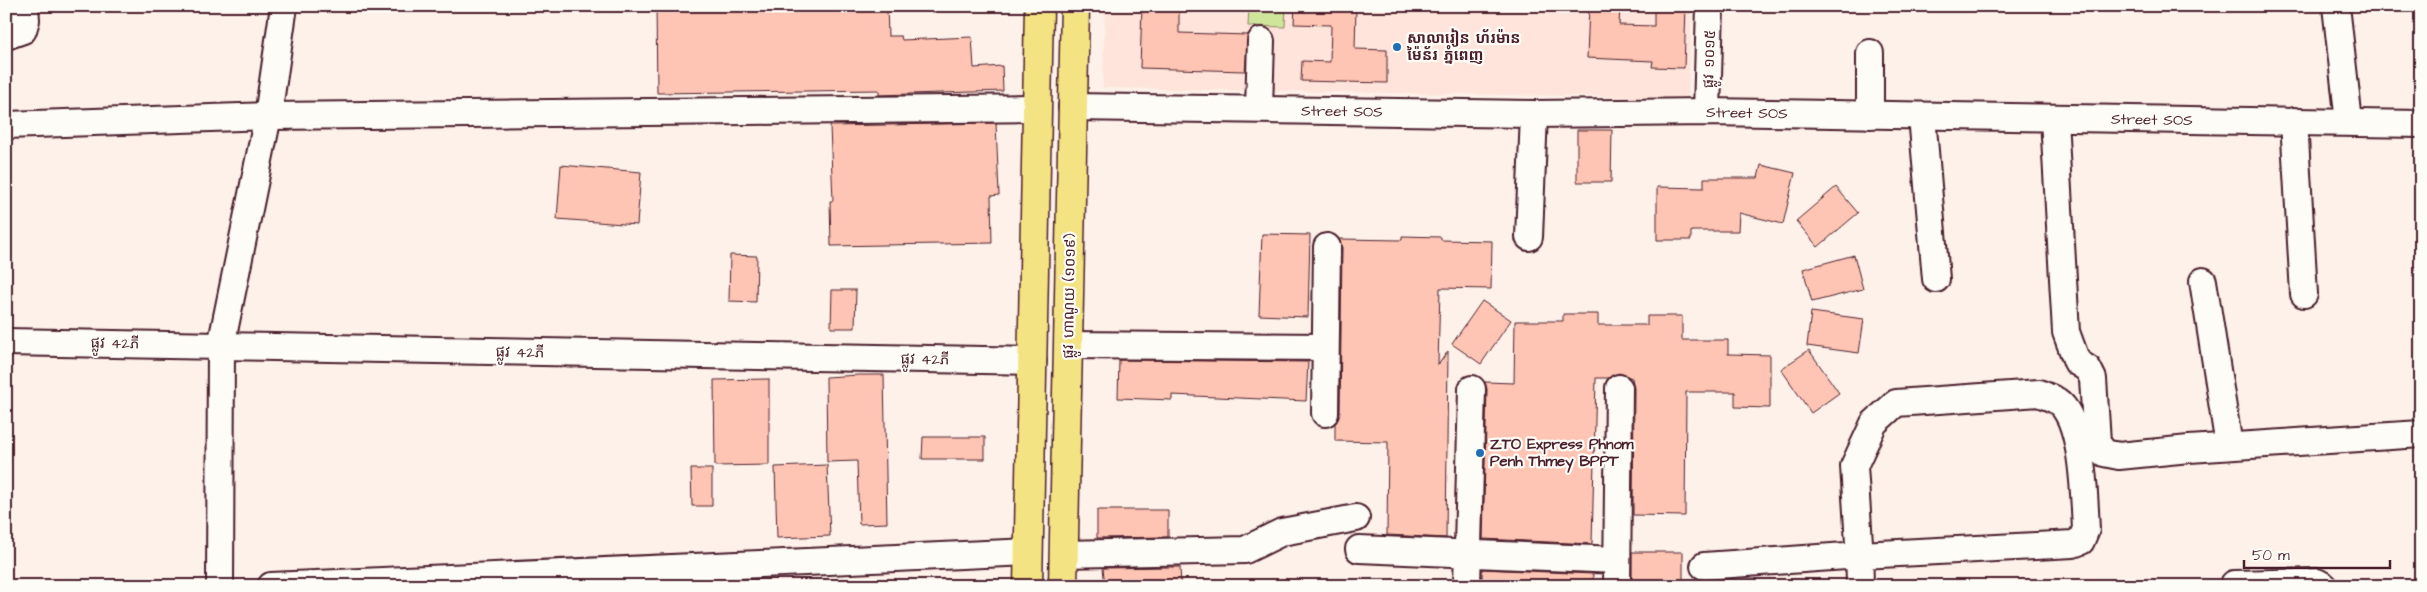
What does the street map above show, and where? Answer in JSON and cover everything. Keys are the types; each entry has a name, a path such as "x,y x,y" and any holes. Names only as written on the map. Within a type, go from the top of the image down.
{"main road":[{"path":"1028,586 1039,6"},
{"name":"ផ្លូវ ហាណូយ (១០១៩)","path":"1063,586 1074,6"}],"street":[{"path":"6,36 23,30 26,20 25,6"},
{"path":"220,586 221,346 268,116 284,6"},
{"name":"ផ្លូវ ១០១៥","path":"1707,112 1710,6"},
{"path":"2336,6 2349,122"},
{"path":"1259,109 1261,41"},
{"path":"1870,54 1870,115"},
{"name":"Street SOS","path":"1072,107 1534,114 1707,112 2421,124"},
{"path":"6,125 268,116 1037,108"},
{"path":"1530,237 1534,114"},
{"path":"1922,116 1936,279"},
{"path":"2054,119 2066,332 2078,362 2088,370 2093,379 2097,442 2104,453 2120,456 2229,446 2421,434"},
{"path":"2294,121 2304,294"},
{"path":"1325,413 1327,247"},
{"path":"2203,281 2229,446"},
{"name":"ផ្លូវ 42ភី","path":"6,342 1033,361"},
{"path":"1068,345 1325,347"},
{"path":"1617,586 1619,388"},
{"path":"1467,586 1472,389"},
{"path":"1704,566 1860,555 2073,544 2081,541 2086,529 2078,443 2072,422 2058,402 2039,393 1896,403 1874,423 1854,466 1860,555 1860,586"},
{"path":"1064,554 1245,550 1282,532 1356,518"},
{"path":"1359,549 1617,560"},
{"path":"271,586 1029,552"},
{"path":"2234,584 2317,582 2324,586"}],"shaded area":[{"name":"សាលារៀន ហ័រម៉ាន ម៉ៃន័រ ភ្នំពេញ","path":"1105,6 1692,6 1688,98 1103,88"}],"green space":[{"path":"1249,6 1286,6 1285,27 1248,26"}],"building":[{"path":"656,6 887,6 888,36 901,36 902,40 972,37 974,68 1002,66 1003,91 879,95 879,90 657,93"},
{"path":"1142,6 1179,6 1179,33 1248,35 1245,71 1140,68"},
{"path":"1295,6 1356,6 1355,49 1387,50 1387,83 1301,81 1302,61 1330,62 1331,25 1294,24"},
{"path":"1589,6 1620,6 1619,25 1654,26 1654,6 1686,6 1684,68 1652,67 1653,61 1587,58"},
{"path":"996,123 999,195 991,196 992,243 831,246 830,201 833,201 830,126"},
{"path":"1577,130 1612,130 1611,182 1577,182"},
{"path":"561,165 641,172 637,225 557,219"},
{"path":"1761,165 1795,173 1783,224 1739,213 1738,231 1691,231 1691,240 1657,240 1657,187 1704,188 1704,178 1758,178"},
{"path":"1836,187 1858,213 1818,247 1796,221"},
{"path":"1262,234 1310,235 1308,317 1259,315"},
{"path":"1402,236 1441,237 1441,240 1492,241 1491,289 1440,288 1438,365 1448,351 1446,538 1387,535 1388,442 1335,441 1335,423 1340,413 1342,247 1339,239 1402,240"},
{"path":"730,255 757,256 756,302 729,301"},
{"path":"1854,255 1863,289 1812,302 1803,269"},
{"path":"832,290 856,290 855,328 831,328"},
{"path":"1482,301 1511,320 1481,364 1452,344"},
{"path":"1811,312 1864,319 1859,353 1807,346"},
{"path":"1563,314 1598,314 1598,325 1647,325 1647,316 1682,316 1682,340 1728,340 1728,354 1770,355 1770,408 1735,407 1735,392 1686,392 1685,516 1633,515 1634,388 1632,378 1619,373 1609,378 1596,378 1592,544 1483,539 1487,389 1485,382 1514,383 1515,321 1563,321"},
{"path":"1809,350 1839,393 1811,413 1781,369"},
{"path":"1119,360 1308,362 1306,401 1172,395 1172,400 1118,398"},
{"path":"884,375 887,523 859,524 857,461 827,462 826,377"},
{"path":"769,379 769,465 715,466 714,380"},
{"path":"923,437 985,437 985,459 922,459"},
{"path":"827,465 830,536 777,538 775,467"},
{"path":"691,469 712,469 712,506 692,506"},
{"path":"1097,510 1168,510 1168,537 1097,538"},
{"path":"1632,552 1683,552 1683,586 1632,586"},
{"path":"1180,567 1181,586 1105,586 1103,568"},
{"path":"1482,569 1593,574 1593,586 1482,586"}],"place":[{"name":"សាលារៀន ហ័រម៉ាន ម៉ៃន័រ ភ្នំពេញ","path":"1397,47"},
{"name":"ZTO Express Phnom Penh Thmey BPPT","path":"1480,453"}]}
